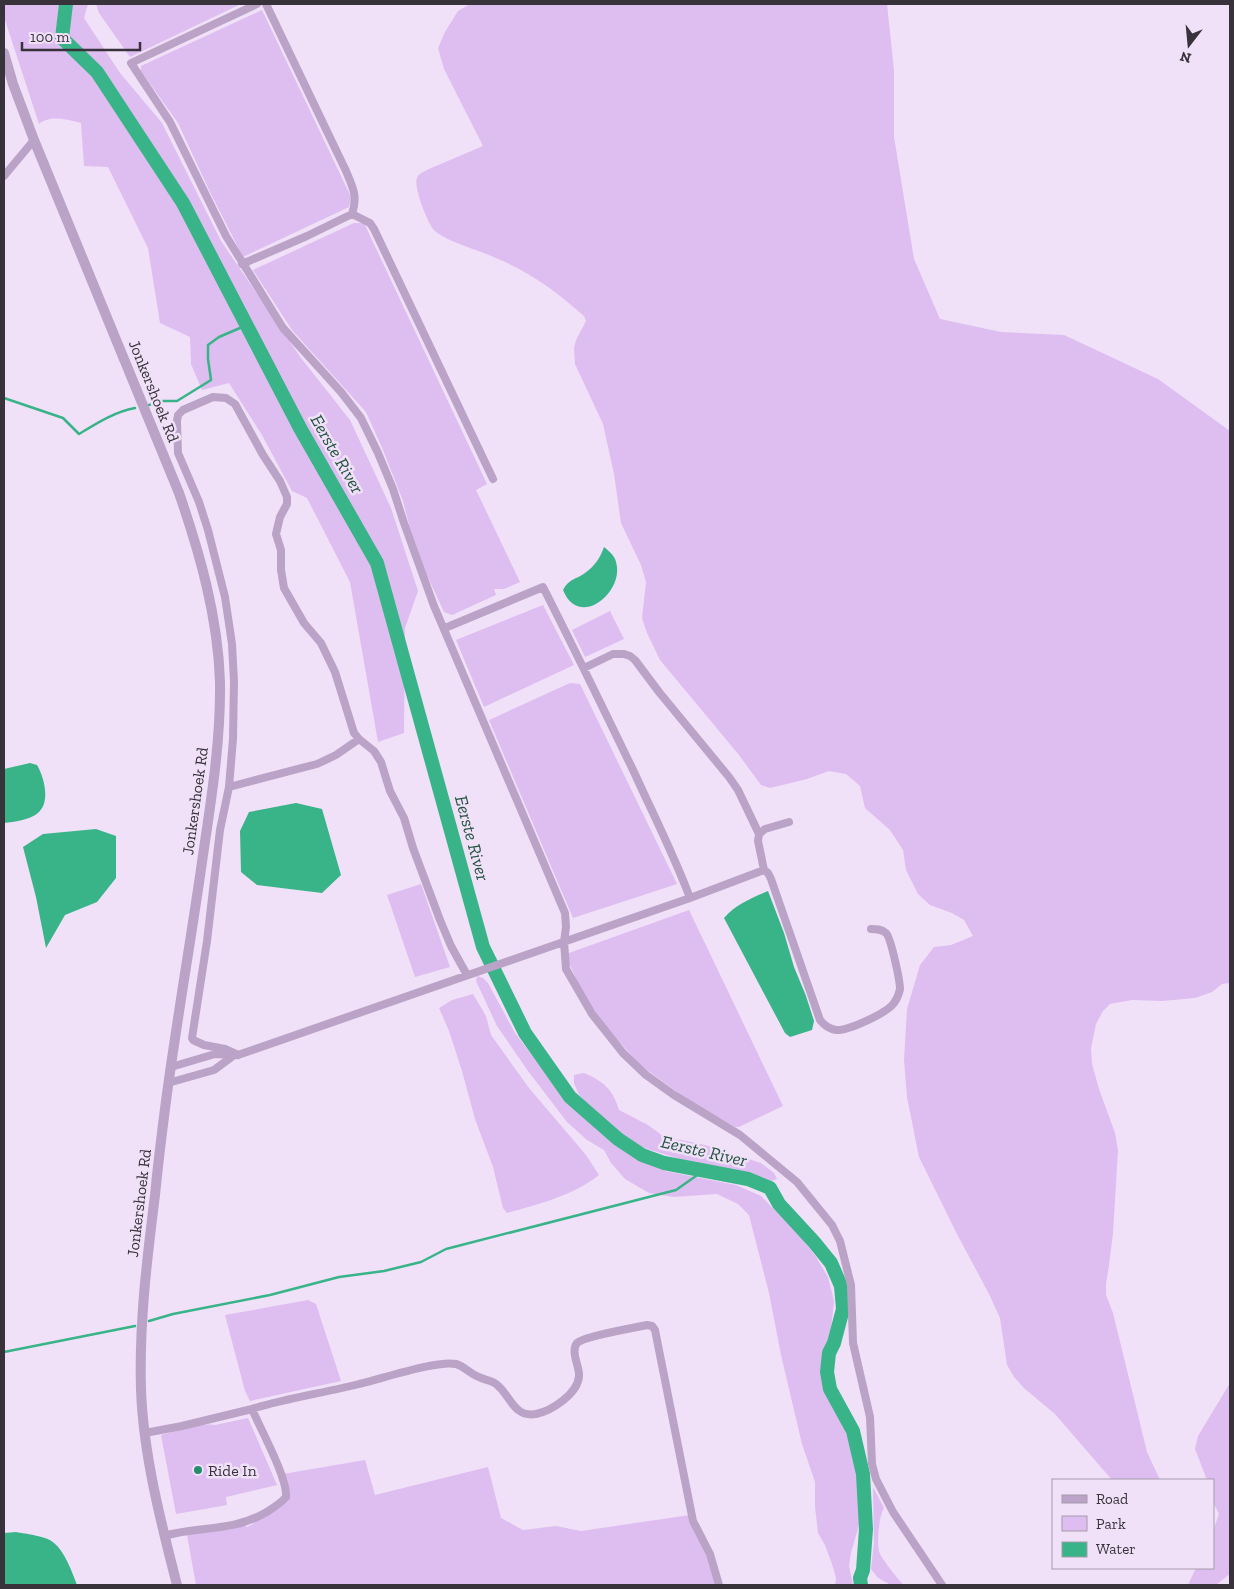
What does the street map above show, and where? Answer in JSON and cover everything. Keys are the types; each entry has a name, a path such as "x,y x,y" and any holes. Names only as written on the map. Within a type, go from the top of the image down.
{"street":[{"path":"257,4 131,63 170,122 222,229 242,264 283,328 336,386 361,418 378,453 394,489 421,573 565,913 565,963 569,975 592,1014 622,1053 646,1075 674,1095 740,1135 797,1182 832,1225 840,1241 851,1285 853,1343 870,1417 872,1464 876,1479 894,1512 942,1585"},
{"path":"242,264 308,236 352,214 356,199 354,188 266,4"},
{"name":"Jonkershoek Rd","path":"4,53 13,84 34,140 179,493 191,526 208,591 215,632 220,682 219,734 168,1083 146,1258 142,1319 141,1389 145,1433 164,1536 177,1585"},
{"path":"4,72 13,84"},
{"path":"4,176 34,140"},
{"path":"352,214 370,223 374,228 493,479"},
{"path":"236,1055 225,1049 198,1043 192,1038 220,830 229,786 233,739 234,681 229,620 225,597 199,502 177,448 178,415 183,410 200,402 220,397 230,400 235,404 287,496 287,504 280,517 276,534 281,550 281,570 284,588 304,624 320,643 332,665 354,733 370,747 381,762 390,791 404,818 440,920 451,946 467,975"},
{"path":"444,628 543,587 584,668 678,866 690,898"},
{"path":"584,668 613,654 624,654 634,660 738,790 758,834 764,870 771,879 820,1020 832,1029 842,1030 876,1016 890,1008 897,998 900,984 888,936 882,930 871,929"},
{"path":"229,786 317,764 359,739"},
{"path":"758,834 765,829 789,822"},
{"path":"168,1083 214,1070 236,1055 418,994 764,870"},
{"path":"171,1067 215,1054 236,1055"},
{"path":"145,1433 182,1426 427,1367 453,1364 478,1377 496,1383 518,1411 531,1415 538,1414 550,1409 575,1388 580,1374 574,1353 578,1343 587,1338 640,1326 652,1326 655,1330 693,1521 710,1554 719,1585"},
{"path":"164,1536 239,1524 267,1511 286,1497 286,1489 279,1470 252,1409"}],"green space":[{"path":"4,4 88,4 84,18 120,73 162,123 221,241 301,358 350,420 391,508 418,591 405,628 404,733 378,742 350,582 307,498 292,491 262,435 229,383 202,390 191,364 190,337 160,323 148,248 108,167 84,166 81,123 54,118 39,124 4,17"},
{"path":"96,4 241,4 130,57 99,13"},
{"path":"470,4 887,4 894,70 894,137 914,259 940,319 1001,332 1064,335 1158,379 1230,431 1230,983 1222,984 1212,992 1195,998 1162,1001 1132,1000 1110,1004 1103,1011 1096,1024 1091,1048 1092,1064 1115,1133 1118,1150 1113,1233 1106,1295 1113,1313 1147,1452 1160,1479 1111,1479 1055,1414 1025,1389 1014,1377 1007,1365 1000,1318 919,1157 907,1097 904,1060 907,1009 920,965 934,947 951,945 973,936 964,920 952,913 930,905 918,894 906,870 903,850 890,830 865,808 860,786 846,774 829,771 807,779 770,788 761,785 739,755 660,660 642,618 646,582 641,565 621,523 614,474 603,424 575,364 574,348 586,321 584,316 554,291 533,277 510,264 448,239 435,231 429,221 417,189 416,182 418,176 422,172 483,146 444,69 438,48 458,11"},
{"path":"262,10 351,197 349,207 243,257 178,123 141,71 141,66"},
{"path":"354,223 364,223 487,484 476,490 520,582 504,589 494,589 496,595 452,615 444,612 426,573 410,528 403,501 366,412 292,330 253,270"},
{"path":"543,605 574,665 484,707 456,640"},
{"path":"610,611 624,639 585,657 572,630"},
{"path":"570,683 580,684 677,884 573,918 489,720"},
{"path":"421,884 450,967 415,977 387,895"},
{"path":"689,910 783,1106 739,1127 735,1127 684,1097 636,1060 602,1023 581,989 567,959 569,953"},
{"path":"477,976 483,978 488,983 515,1033 582,1116 640,1158 665,1171 736,1185 761,1196 802,1238 816,1257 828,1277 834,1301 831,1330 822,1358 820,1373 829,1401 843,1425 850,1443 856,1466 860,1498 859,1525 849,1566 853,1585 835,1585 836,1578 832,1564 818,1533 815,1482 802,1444 781,1355 769,1293 749,1215 738,1204 717,1194 673,1197 649,1193 625,1179 611,1163 604,1150 587,1140 567,1122 528,1071 497,1026 476,981"},
{"path":"473,994 486,1016 491,1035 529,1088 586,1155 599,1175 578,1189 566,1194 543,1203 507,1213 503,1208 493,1167 475,1119 449,1031 439,1008 452,1000"},
{"path":"584,1073 597,1079 610,1091 619,1110 648,1125 667,1139 705,1145 761,1163 774,1173 777,1179 771,1181 686,1161 638,1146 601,1119 579,1095 574,1083 574,1075"},
{"path":"308,1300 316,1304 341,1381 250,1401 245,1391 225,1315"},
{"path":"1230,1383 1230,1574 1216,1585 1188,1585 1196,1569 1214,1569 1214,1528 1219,1514 1214,1504 1214,1479 1207,1479 1195,1449 1198,1436"},
{"path":"248,1418 277,1485 226,1497 227,1505 176,1514 161,1435 196,1426 215,1425"},
{"path":"365,1460 375,1495 488,1467 501,1518 523,1530 556,1526 581,1531 690,1515 704,1545 717,1585 196,1585 187,1535 244,1525 247,1527 253,1524 254,1521 290,1497 283,1474"},
{"path":"873,1487 884,1508 879,1531 878,1544 880,1554 904,1585 891,1585 878,1578 871,1569 874,1542"}],"water":[{"path":"604,547 610,552 616,562 617,573 614,585 599,602 589,607 579,607 570,602 563,590 570,581 592,568"},
{"path":"30,763 37,765 44,783 45,796 42,808 38,813 30,817 4,823 4,769"},
{"path":"296,803 322,809 341,875 322,893 257,885 241,872 240,831 249,812"},
{"path":"96,829 116,836 116,878 97,902 65,915 46,948 36,897 23,847 43,834"},
{"path":"768,891 814,1021 812,1030 790,1037 785,1033 724,918 739,905"},
{"path":"16,1532 42,1537 54,1543 65,1557 77,1585 4,1585 4,1533"}],"waterway":[{"name":"Eerste River","path":"66,4 62,38 97,72 183,203 300,428 377,563 483,947 525,1033 570,1097 618,1139 642,1155 664,1163 748,1179 770,1188 779,1204 831,1263 841,1286 843,1309 834,1343 829,1353 827,1372 830,1389 853,1431 863,1474 866,1529 863,1570 860,1578 861,1585"},
{"path":"149,405 163,401 177,401 211,380 208,345 219,337 247,325"},
{"path":"4,398 63,418 79,434 113,415 135,408"},
{"path":"149,1321 173,1314 270,1295 339,1277 384,1271 421,1262 446,1249 676,1190 703,1171"},
{"path":"4,1352 135,1326"}],"place":[{"name":"Ride In","path":"198,1470"}]}
